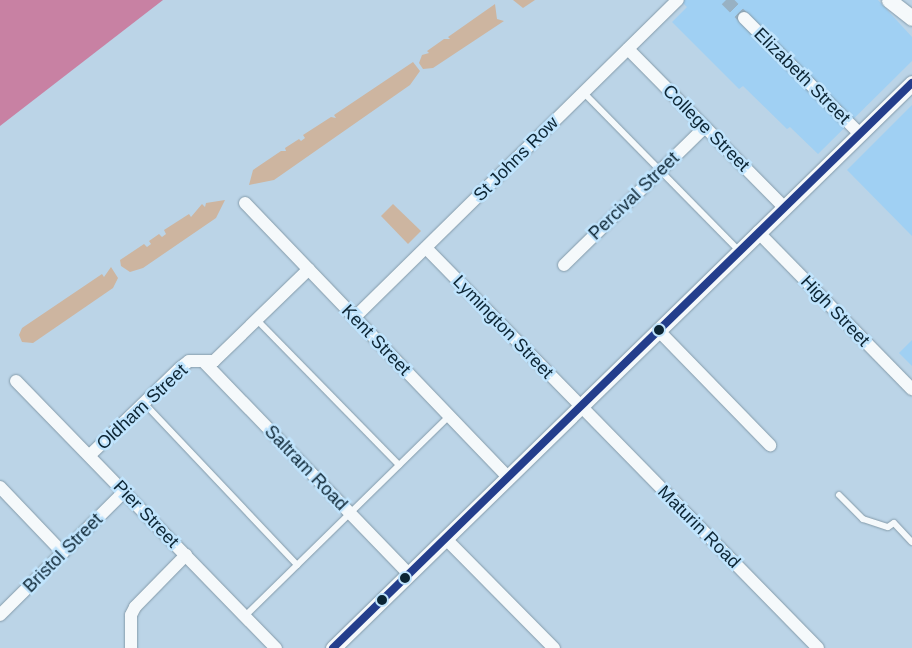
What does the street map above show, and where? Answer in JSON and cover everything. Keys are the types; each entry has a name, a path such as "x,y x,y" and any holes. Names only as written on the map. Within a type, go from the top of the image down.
{"street":[{"path":"888,0 912,18"},
{"path":"901,0 912,12"},
{"name":"St Johns Row","path":"354,318 676,3"},
{"name":"Elizabeth Street","path":"744,18 860,134"},
{"name":"College Street","path":"628,49 784,207"},
{"path":"333,648 912,83"},
{"name":"Percival Street","path":"564,265 705,127"},
{"name":"Kent Street","path":"245,203 508,477"},
{"name":"High Street","path":"758,232 912,389"},
{"name":"Lymington Street","path":"426,248 580,406"},
{"name":"Oldham Street","path":"90,455 189,362 214,360 309,269"},
{"path":"658,330 770,445"},
{"name":"Saltram Road","path":"204,362 408,574"},
{"name":"Pier Street","path":"16,380 276,648"},
{"name":"Maturin Road","path":"580,406 818,648"},
{"path":"0,487 63,553"},
{"name":"Bristol Street","path":"0,615 125,491"},
{"path":"445,538 554,648"},
{"path":"131,648 131,615 135,607 186,555"}],"lane":[{"path":"584,93 739,251"},
{"path":"257,320 398,465"},
{"path":"144,404 297,564"},
{"path":"245,616 449,416"},
{"path":"838,495 863,519 888,527 894,523 912,542"}],"shaded area":[{"path":"0,0 163,0 0,126"},
{"path":"513,0 535,0 523,8"},
{"path":"680,0 878,0 912,37 912,61 818,154 790,127 787,129 743,86 739,89 672,22 687,7"},
{"path":"495,4 497,19 504,21 433,68 423,69 419,63 422,55 429,53 427,51 444,39 450,39 448,37"},
{"path":"413,62 420,71 410,85 274,180 249,185 253,170 281,151 286,151 285,148 299,139 301,141 305,138 303,135 331,117 336,118 334,115"},
{"path":"912,105 912,236 847,170"},
{"path":"225,200 216,218 143,268 130,272 121,266 120,260 144,244 147,247 151,244 149,241 159,234 162,237 166,234 164,230 189,214 191,217 202,204 205,207 206,203"},
{"path":"393,204 421,231 408,244 381,216"},
{"path":"111,267 118,278 113,288 33,343 22,342 19,335 22,328 102,274 104,277"},
{"path":"912,340 912,366 899,353"}],"tunnel":[{"path":"726,0 744,18"}],"transit line":[{"path":"333,648 912,83"}]}
